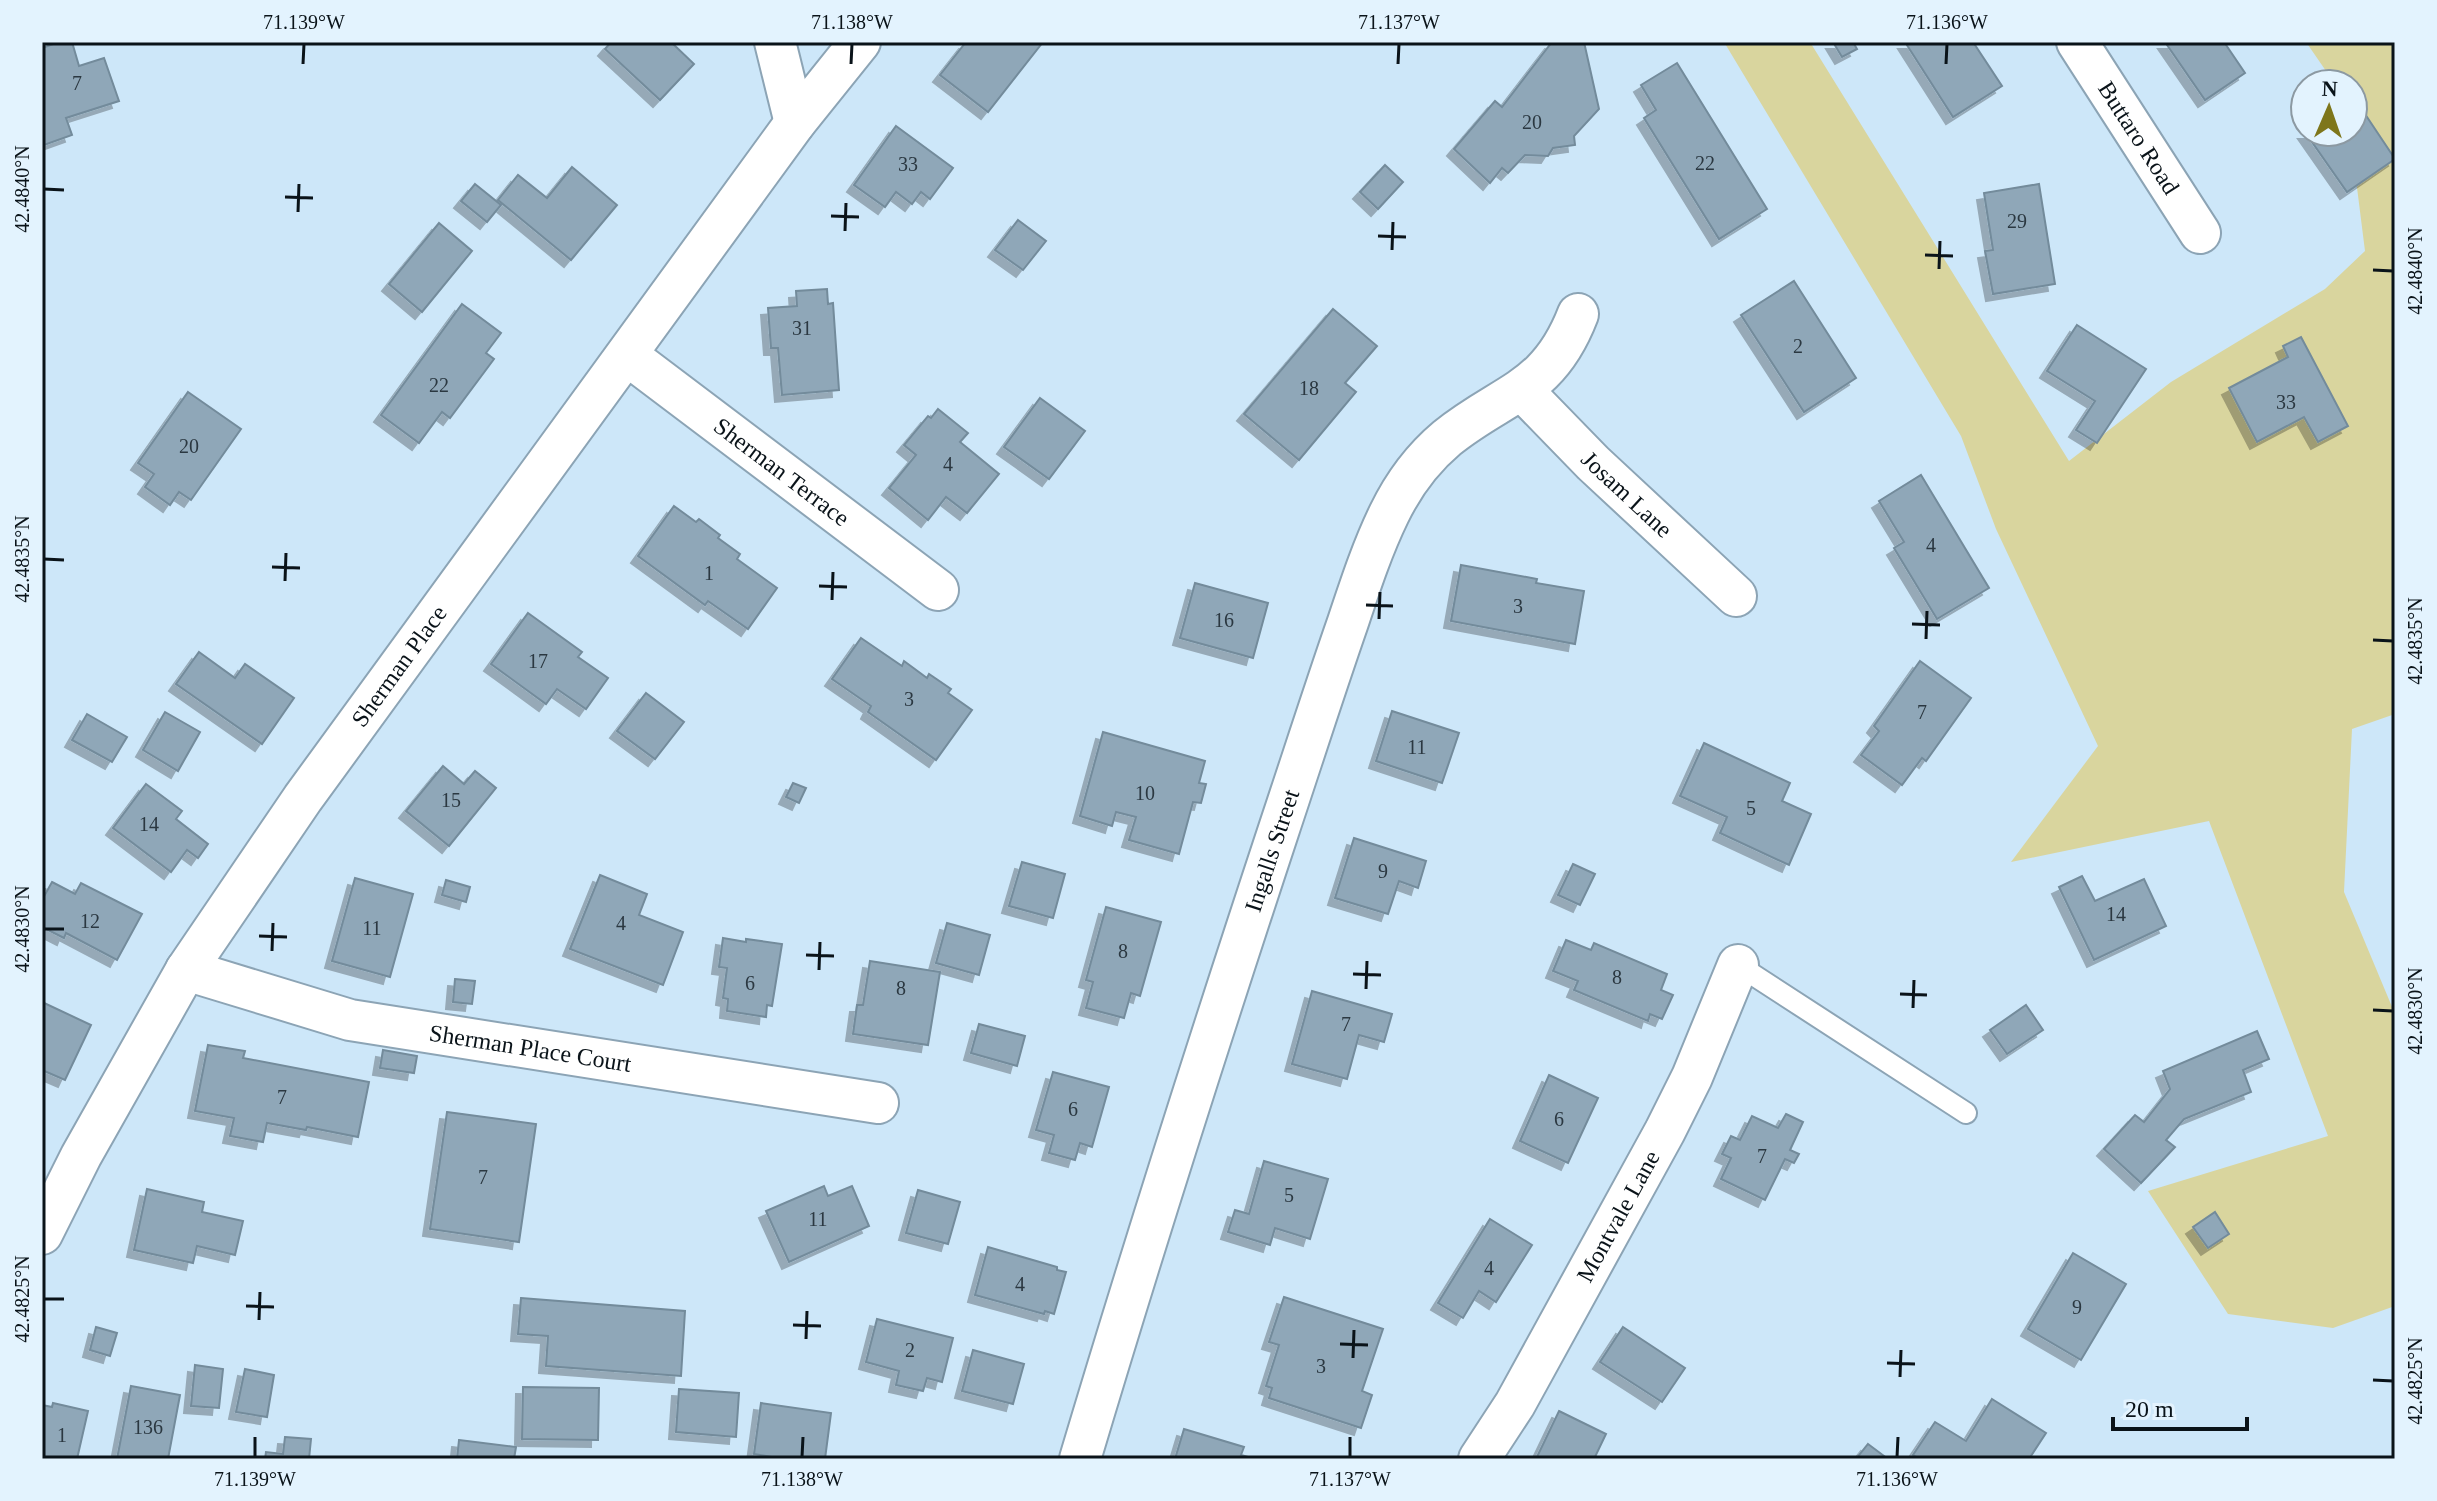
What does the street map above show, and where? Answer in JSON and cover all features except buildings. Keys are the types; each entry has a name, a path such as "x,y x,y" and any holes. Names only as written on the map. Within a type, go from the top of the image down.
{"street":[{"path":"775,42 795,123"},
{"name":"Sherman Place","path":"42,1234 186,970 303,798 795,123 860,42"},
{"name":"Buttaro Road","path":"2077,42 2200,233"},
{"name":"Ingalls Street","path":"1080,1459 1172,1153 1374,548 1397,498 1418,466 1466,424 1522,390 1545,370 1563,348 1578,314"},
{"name":"Sherman Terrace","path":"627,355 938,590"},
{"name":"Josam Lane","path":"1522,390 1593,463 1736,596"},
{"name":"Montvale Lane","path":"1479,1459 1515,1404 1679,1104 1738,965"},
{"name":"Sherman Place Court","path":"186,970 350,1020 878,1103"}],"lane":[{"path":"1738,965 1966,1113"}],"shaded area":[{"path":"1724,42 1810,42 2069,461 2171,382 2325,289 2365,251 2352,148 2369,148 2369,68 2324,68 2306,42 2395,42 2395,714 2352,729 2344,892 2395,1014 2395,1306 2333,1328 2228,1314 2148,1191 2328,1136 2209,821 2011,862 2098,746 1996,529 1961,436"}]}
